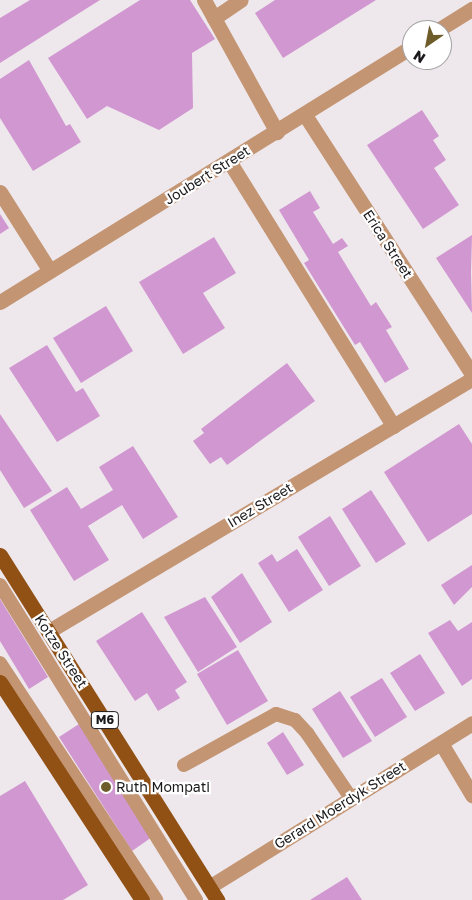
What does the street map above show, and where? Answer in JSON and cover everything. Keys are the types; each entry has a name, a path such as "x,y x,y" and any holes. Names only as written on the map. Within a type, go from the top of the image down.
{"main road":[{"name":"Kotze Street","path":"0,555 217,900"},
{"path":"0,682 142,900"}],"street":[{"path":"204,0 277,132"},
{"path":"214,18 241,0"},
{"path":"452,21 472,9"},
{"name":"Joubert Street","path":"0,302 230,162 402,53"},
{"name":"Erica Street","path":"305,114 472,374"},
{"path":"230,162 393,426"},
{"path":"0,192 50,271"},
{"name":"Inez Street","path":"49,631 472,379"},
{"name":"Gerard Moerdyk Street","path":"209,886 472,724"},
{"path":"441,743 472,795"}],"lane":[{"name":"Kotze Street","path":"0,586 196,900"},
{"path":"0,663 156,900"},
{"path":"184,765 276,714 295,720 307,733 351,798"}],"building":[{"path":"30,0 100,0 0,63 0,18"},
{"path":"140,0 190,0 215,39 192,53 193,108 159,130 107,106 87,119 48,58"},
{"path":"275,0 376,0 283,58 255,13"},
{"path":"29,60 66,126 70,124 81,142 33,171 0,118 0,79"},
{"path":"422,110 439,136 433,140 446,160 434,168 459,205 423,229 367,145"},
{"path":"310,191 320,208 313,212 333,244 342,238 348,246 338,252 371,306 376,302 392,327 386,330 409,369 385,383 360,342 355,345 304,263 309,260 279,210"},
{"path":"0,214 9,228 0,234"},
{"path":"472,235 471,272 472,313 436,258"},
{"path":"214,237 236,273 203,293 225,328 183,354 139,282"},
{"path":"106,306 133,351 81,383 53,338"},
{"path":"47,345 76,392 83,388 100,416 57,442 9,368"},
{"path":"287,363 315,401 227,465 221,457 210,464 193,441 204,433 201,429"},
{"path":"0,414 52,491 24,508 0,470"},
{"path":"459,424 472,444 472,514 428,542 384,472"},
{"path":"133,446 178,517 143,539 122,505 88,526 109,560 74,581 30,510 67,487 81,509 113,490 99,467"},
{"path":"371,490 406,544 376,563 342,509"},
{"path":"330,516 361,566 329,586 298,537"},
{"path":"297,549 323,590 289,612 258,563 272,554 277,562"},
{"path":"472,565 472,587 454,605 441,585"},
{"path":"242,573 272,622 240,643 211,597"},
{"path":"205,597 237,647 198,672 164,617"},
{"path":"0,599 48,677 29,689 0,641"},
{"path":"142,612 187,682 175,690 180,698 158,711 147,693 135,701 96,641"},
{"path":"450,620 458,631 472,622 472,679 462,686 428,633"},
{"path":"238,650 268,701 227,725 197,674"},
{"path":"420,654 445,693 415,711 390,673"},
{"path":"382,678 407,717 375,737 350,697"},
{"path":"340,691 372,741 343,758 312,709"},
{"name":"Ruth Mompati","path":"79,724 152,837 132,851 59,737"},
{"path":"283,732 304,765 287,775 267,743"},
{"path":"25,781 88,885 63,900 0,900 0,796"},
{"path":"347,877 362,900 310,900"}],"place":[{"name":"Ruth Mompati","path":"106,787"}]}
